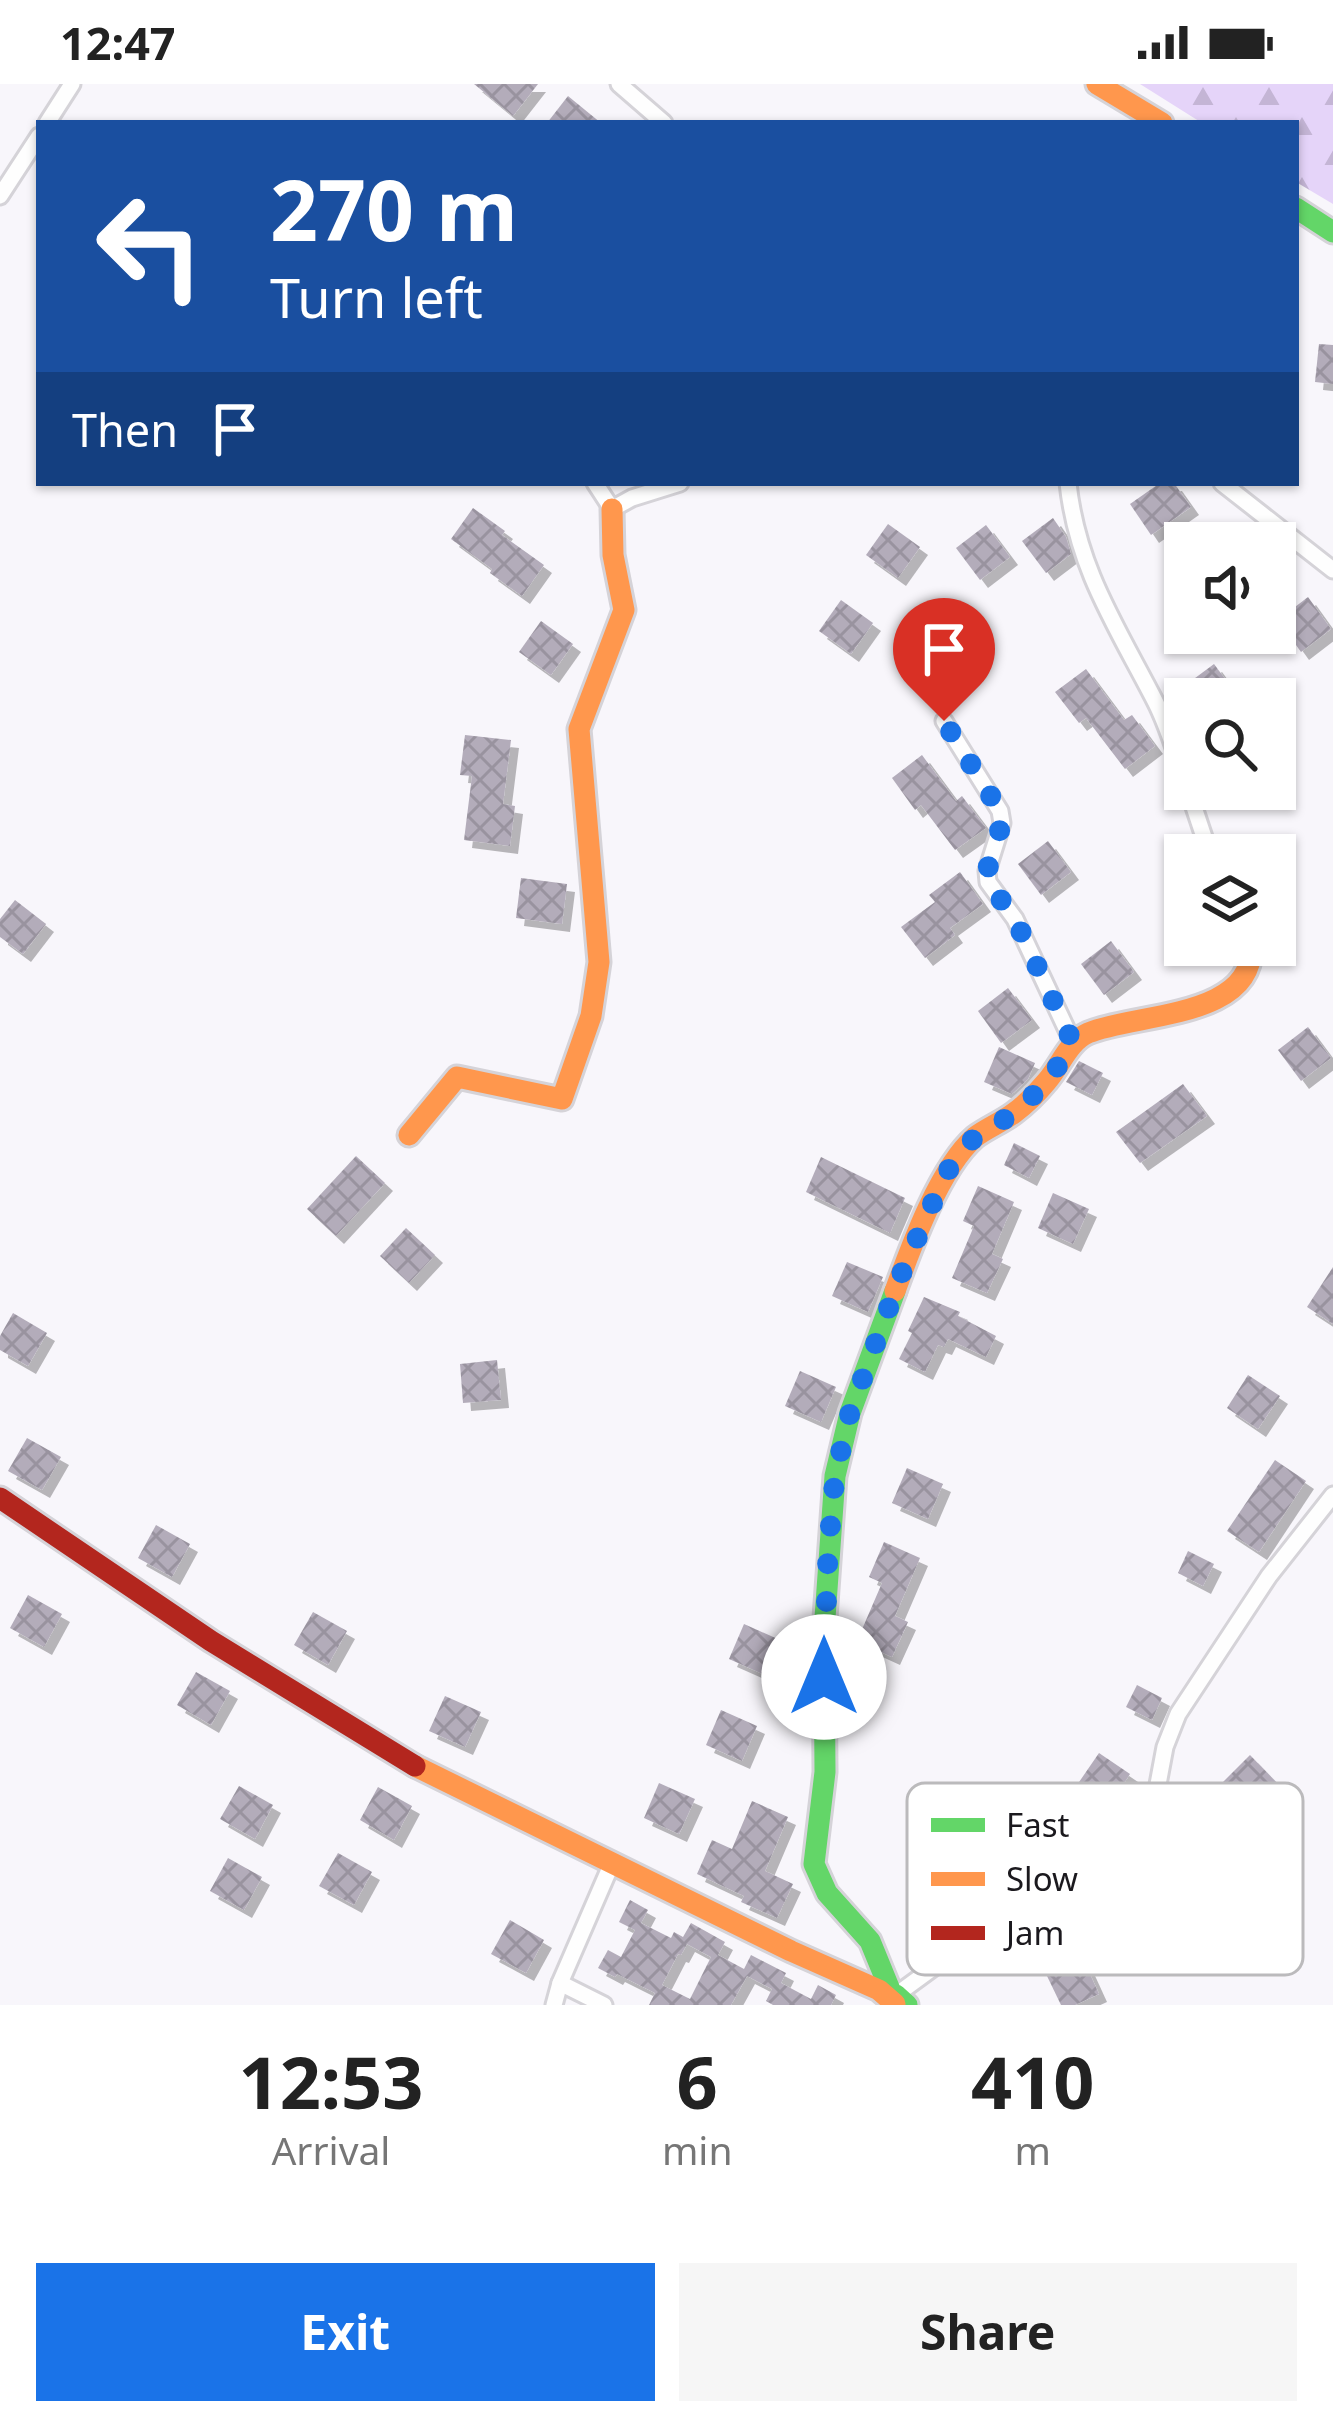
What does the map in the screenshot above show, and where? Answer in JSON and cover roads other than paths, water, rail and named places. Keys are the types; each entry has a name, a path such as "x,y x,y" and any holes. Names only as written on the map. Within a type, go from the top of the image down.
{"street":[{"path":"49,120 72,84"},
{"path":"619,84 661,120"},
{"path":"1097,84 1157,120"},
{"path":"0,196 36,141"},
{"path":"1299,210 1333,232"},
{"path":"409,1136 457,1077 562,1099 592,1016 599,962 579,729 624,610 613,555 612,508 597,486"},
{"path":"612,508 670,486"},
{"path":"1068,486 1075,528 1090,574 1164,723"},
{"path":"1226,486 1333,570"},
{"path":"944,721 1000,811 1002,823 988,882 1015,919 1073,1043"},
{"path":"898,2002 871,1941 826,1892 814,1864 825,1772 824,1632 835,1476 850,1413 900,1277 946,1173 973,1139 1016,1112 1048,1081 1073,1043 1088,1033 1192,1010 1233,988 1249,966"},
{"path":"1159,1783 1165,1747 1178,1714 1269,1576 1333,1495"},
{"path":"0,1498 212,1641 413,1765 898,2002"},
{"path":"554,2005 612,1863"},
{"path":"898,2002 932,1975"},
{"path":"560,1983 604,2005"}]}
